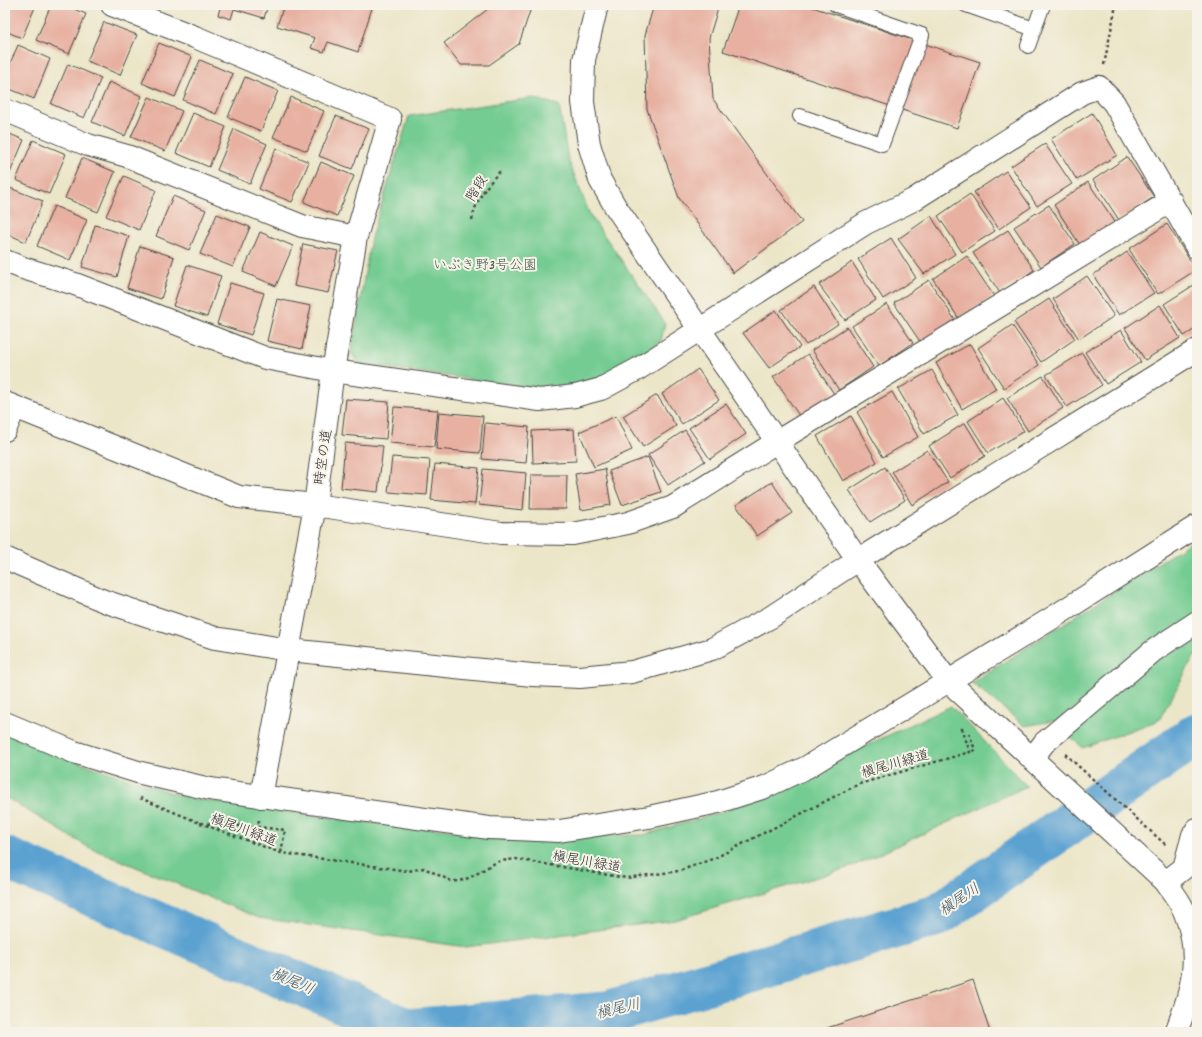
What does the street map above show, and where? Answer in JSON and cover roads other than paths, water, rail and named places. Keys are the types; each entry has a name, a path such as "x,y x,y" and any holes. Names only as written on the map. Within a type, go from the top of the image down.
{"street":[{"name":"時空の道","path":"112,5 195,37 390,119 356,237 333,371 315,505 261,797"},
{"path":"597,5 584,60 583,102 589,144 600,180 615,206 778,441 858,560 948,681 1158,875 1185,912 1195,948 1193,981 1176,1032"},
{"path":"5,261 75,284 265,358 333,371 540,400 575,396 601,390 638,369 866,222 913,200 1082,93 1099,87 1114,103 1197,248"},
{"path":"5,110 88,145 127,156 302,226 356,237"},
{"path":"5,430 10,405 239,497 315,505 501,533 573,534 628,523 673,507 778,441 1171,201"},
{"path":"5,558 104,600 215,638 289,650 532,676 580,677 632,672 712,649 771,617 858,560 1197,350"},
{"path":"5,723 74,752 141,774 210,789 261,797 488,828 559,831 649,817 718,802 765,788 807,766 1049,620 1197,526"},
{"path":"1038,764 1044,743 1153,651 1197,622"},
{"path":"1158,875 1184,868 1193,835 1197,829"}],"lane":[{"path":"800,116 882,144 922,35 836,5"},
{"path":"966,5 1034,29"},
{"path":"1028,46 1043,5"}],"waterway":[{"name":"槇尾川","path":"5,858 408,1030 607,1013 938,915 1197,734"}],"park label":[{"name":"いぶき野3号公園","path":"485,264"}]}
